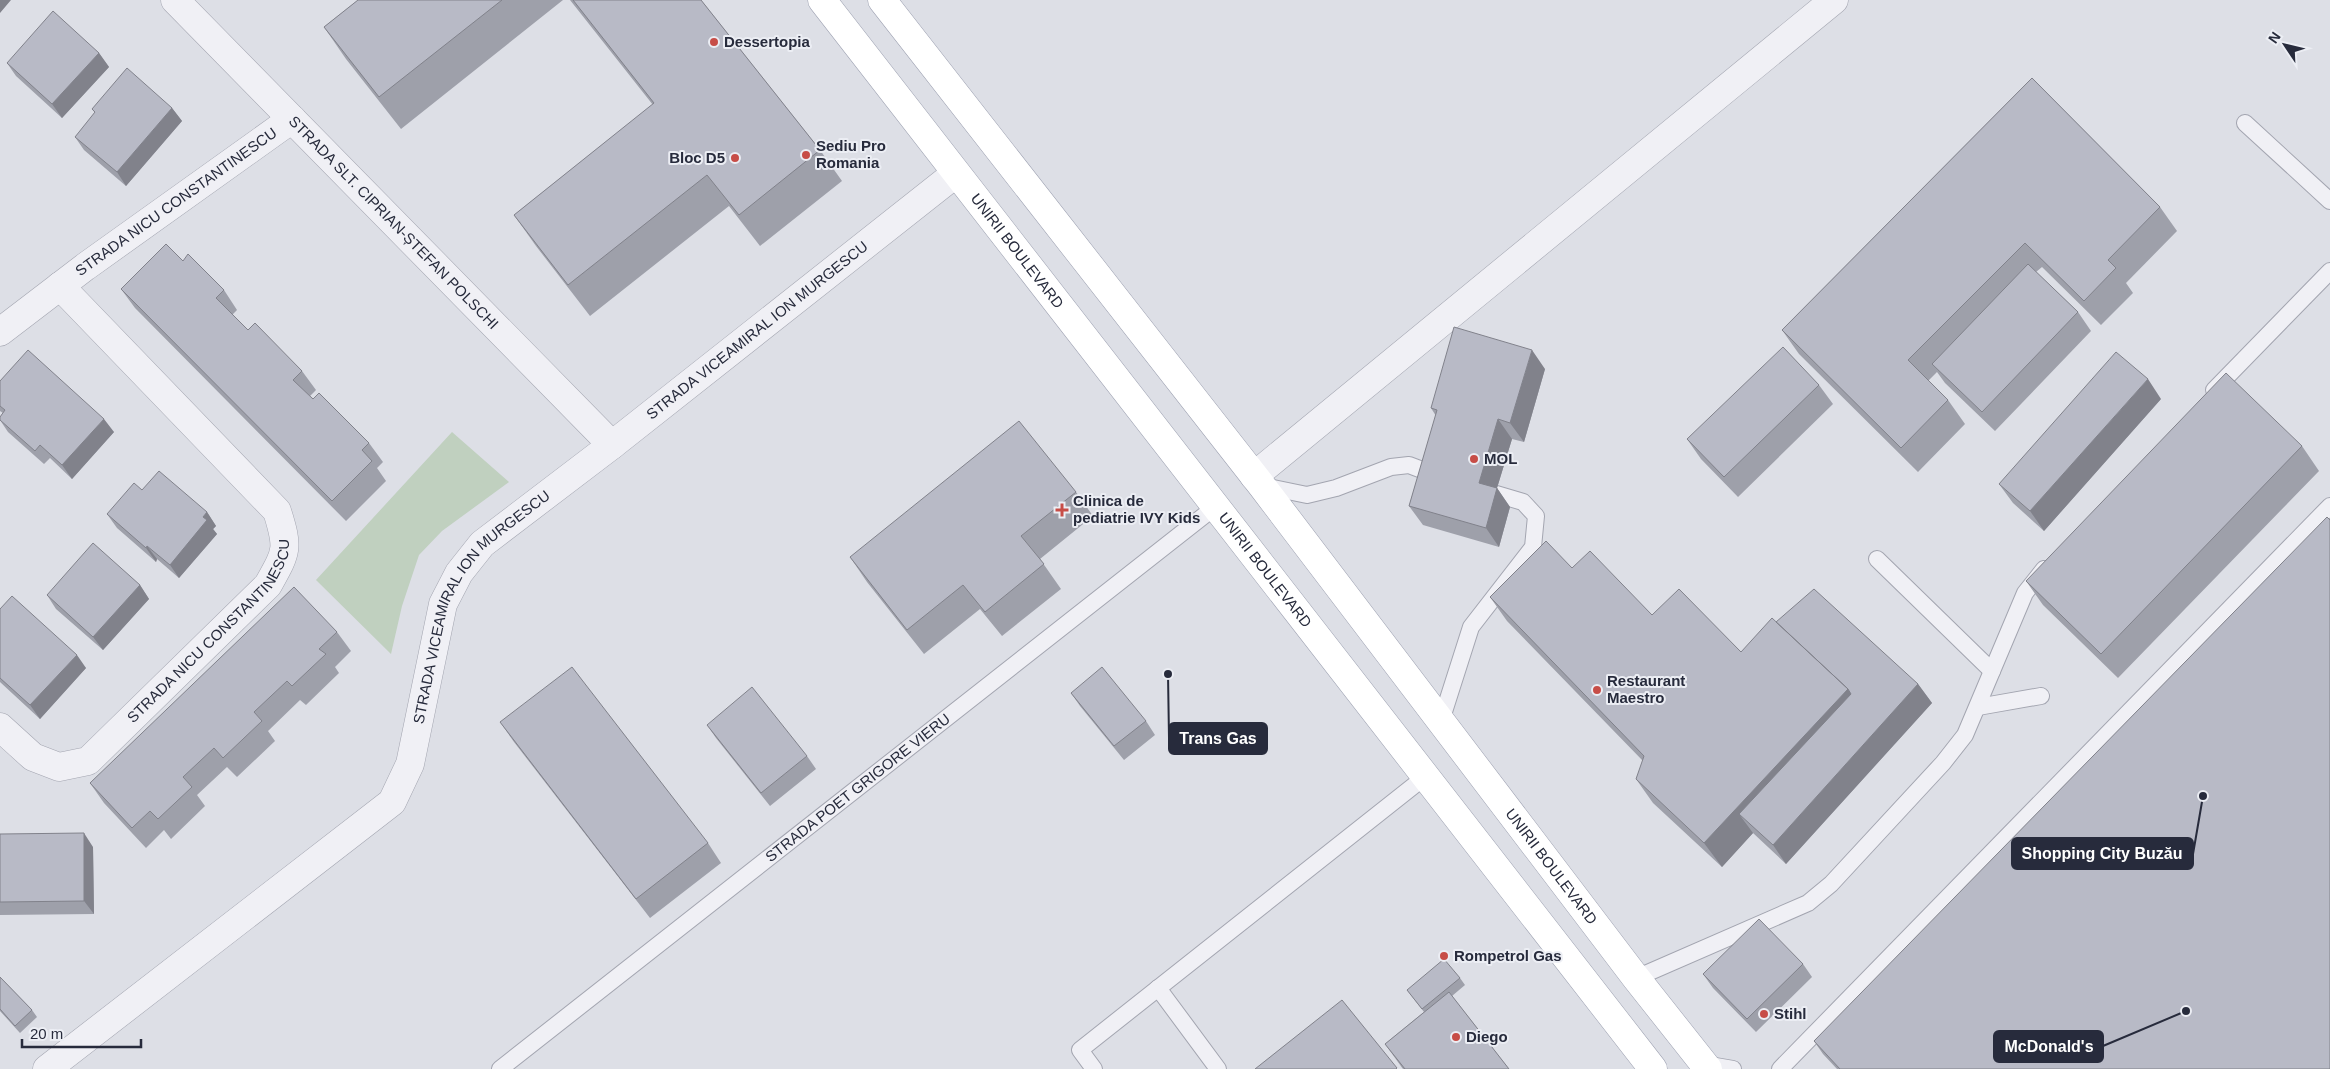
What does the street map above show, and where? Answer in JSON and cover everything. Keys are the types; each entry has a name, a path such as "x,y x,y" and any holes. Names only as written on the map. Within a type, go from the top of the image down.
{"main road":[{"name":"UNIRII BOULEVARD","path":"822,0 955,174 1426,776 1644,1066"},
{"name":"UNIRII BOULEVARD","path":"882,0 1258,481 1636,978 1706,1067"}],"street":[{"name":"STRADA SLT. CIPRIAN-ȘTEFAN POLSCHI","path":"175,0 612,445"},
{"path":"1258,481 1834,0"},
{"name":"STRADA NICU CONSTANTINESCU","path":"0,332 60,286 292,119"},
{"name":"STRADA VICEAMIRAL ION MURGESCU","path":"48,1069 392,802 410,764 443,604 459,573 482,544 612,445 955,174"},
{"name":"STRADA NICU CONSTANTINESCU","path":"0,727 33,757 59,767 88,761 268,584 283,558 286,538 277,511 60,286"}],"lane":[{"path":"2245,123 2330,201"},
{"path":"2201,404 2330,271"},
{"path":"1258,481 1307,495 1336,488 1391,468 1409,466 1438,476"},
{"path":"1441,721 1471,626 1533,547 1536,516 1523,502 1496,494"},
{"path":"1780,1069 2330,506"},
{"name":"STRADA POET GRIGORE VIERU","path":"500,1069 1215,507"},
{"path":"1877,558 1992,671"},
{"path":"1636,978 1808,903 1831,884 1943,763 1965,736 2025,593 2052,558"},
{"path":"1978,707 2041,696"},
{"path":"1094,1069 1080,1050 1426,776"},
{"path":"1158,988 1218,1069"},
{"path":"1706,1067 1733,1069"}],"green space":[{"path":"452,432 509,482 442,531 419,555 402,606 391,654 316,580"}],"building":[{"path":"358,0 502,0 379,97 324,27"},
{"name":"Bloc D5","path":"573,0 701,0 820,150 739,215 707,175 568,285 514,215 654,103"},
{"path":"53,11 99,53 52,104 7,63"},
{"path":"127,68 172,108 117,172 75,137 95,112 92,109"},
{"path":"2032,78 2160,207 2108,260 2116,268 2084,301 2025,243 1908,360 1948,400 1901,448 1782,330"},
{"path":"166,244 183,261 188,254 224,290 216,298 248,330 255,323 302,371 293,380 313,399 319,393 369,443 362,450 372,461 332,501 121,289"},
{"path":"2028,264 2078,312 1982,412 1932,364"},
{"name":"MOL","path":"1454,327 1532,350 1510,423 1498,419 1479,483 1497,488 1486,528 1409,506 1437,410 1431,408"},
{"path":"1783,347 1819,385 1724,477 1687,439"},
{"path":"28,350 104,419 62,465 40,445 35,451 0,420 5,410 0,406 0,381"},
{"path":"2116,352 2148,379 2030,511 1999,484"},
{"path":"2226,373 2302,446 2101,654 2026,581"},
{"path":"1019,421 1076,492 1021,536 1044,564 985,612 963,585 907,630 850,557"},
{"path":"159,471 207,512 203,517 207,520 170,565 147,546 146,548 107,514 134,483 142,490"},
{"path":"2327,517 2330,520 2330,1069 1840,1069 1814,1041"},
{"path":"1546,541 1572,568 1590,551 1652,615 1679,589 1741,652 1772,618 1848,689 1704,843 1636,779 1644,756 1490,597"},
{"path":"93,543 140,585 93,637 47,595"},
{"path":"294,587 337,632 319,649 326,654 292,686 287,681 254,712 262,721 223,758 214,748 183,777 192,787 158,819 150,811 132,828 90,783"},
{"path":"1814,589 1918,684 1773,845 1739,814 1851,694 1848,689 1776,622"},
{"path":"12,596 77,655 30,705 0,678 0,609"},
{"path":"572,667 708,843 636,899 500,722"},
{"path":"1102,667 1146,721 1114,746 1071,693"},
{"path":"752,687 807,756 761,793 707,725"},
{"path":"84,833 84,901 0,902 0,834"},
{"path":"1759,919 1803,964 1747,1019 1703,974"},
{"path":"1444,959 1460,978 1422,1009 1407,990"},
{"path":"0,977 32,1010 15,1026 0,1009"},
{"name":"Diego","path":"1449,992 1509,1069 1405,1069 1385,1044"},
{"path":"1342,1000 1396,1069 1255,1069"}],"place":[{"name":"Dessertopia","path":"714,42"},
{"name":"Sediu Pro Romania","path":"806,155"},
{"name":"Bloc D5","path":"735,158"},
{"name":"MOL","path":"1474,459"},
{"name":"Clinica de pediatrie IVY Kids","path":"1062,510"},
{"name":"Trans Gas","path":"1168,674"},
{"name":"Restaurant Maestro","path":"1597,690"},
{"name":"Shopping City Buzău","path":"2203,796"},
{"name":"Rompetrol Gas","path":"1444,956"},
{"name":"McDonald's","path":"2186,1011"},
{"name":"Stihl","path":"1764,1014"},
{"name":"Diego","path":"1456,1037"}]}
